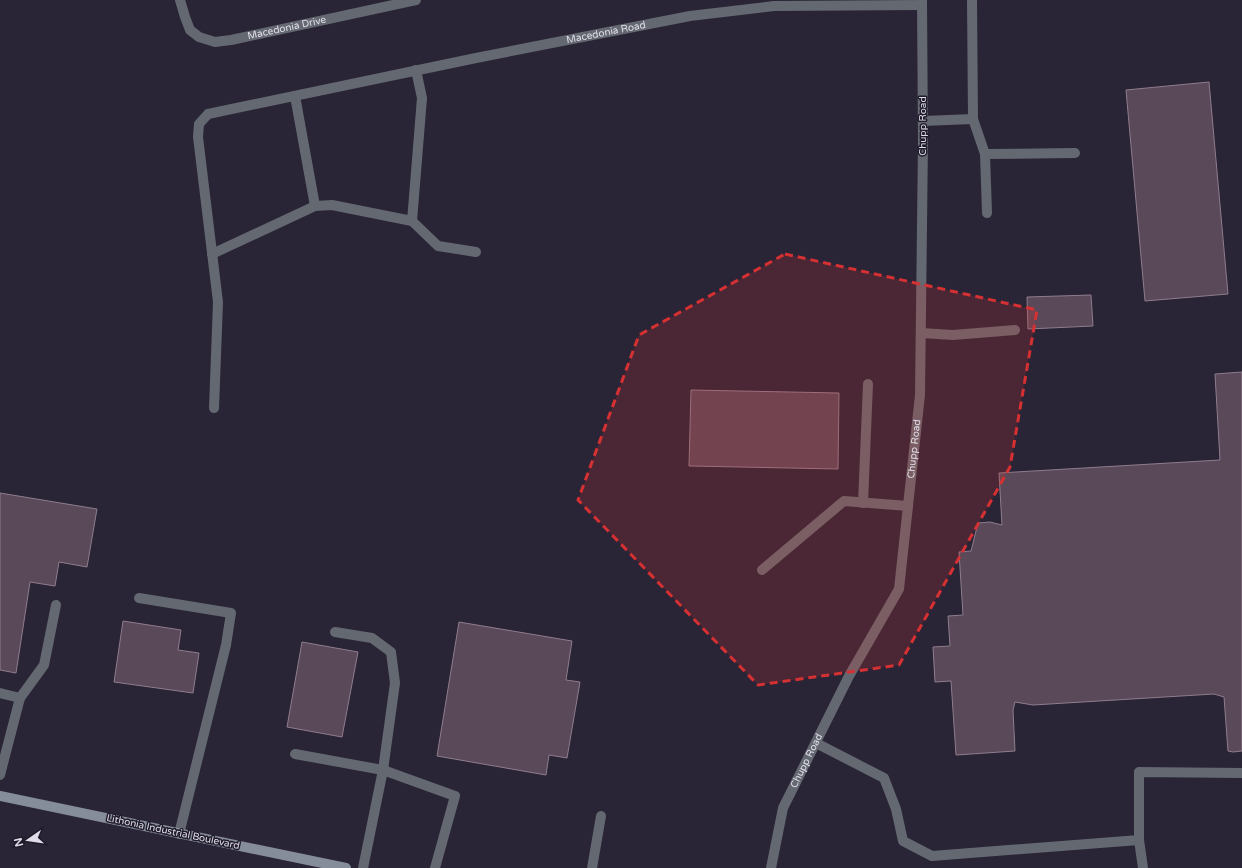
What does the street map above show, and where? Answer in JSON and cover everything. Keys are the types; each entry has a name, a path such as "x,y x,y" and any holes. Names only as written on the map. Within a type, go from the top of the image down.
{"main road":[{"name":"Lithonia Industrial Boulevard","path":"0,796 346,868"}],"street":[{"name":"Macedonia Drive","path":"180,0 184,17 190,30 199,36 215,42 231,40 416,0"},
{"path":"972,0 973,119 985,154 987,213"},
{"name":"Macedonia Road","path":"214,408 218,302 198,137 199,124 208,114 416,70 690,16 747,8 774,6 922,3"},
{"name":"Chupp Road","path":"771,868 783,808 849,676 899,589 920,395 923,121 922,3"},
{"path":"412,221 422,98 416,70"},
{"path":"294,96 315,206"},
{"path":"923,121 973,119"},
{"path":"985,154 1075,153"},
{"path":"212,254 315,206 332,205 412,221 438,246 476,252"},
{"path":"921,333 953,334 1015,330"},
{"path":"863,503 868,384"},
{"path":"762,570 844,501 908,506"},
{"path":"139,598 231,613 226,645 179,834"},
{"path":"0,775 20,698 44,665 56,605"},
{"path":"335,632 372,638 391,652 395,683 383,770 363,868"},
{"path":"0,693 20,698"},
{"path":"816,742 884,778 896,809 903,841 932,856 1140,840"},
{"path":"295,754 383,770 456,796 435,868"},
{"path":"1143,868 1140,840 1139,772 1242,773"},
{"path":"592,868 601,816"}],"highlighted area":[{"path":"785,254 1037,310 1010,467 899,665 758,685 578,500 639,335"}],"building":[{"path":"1209,82 1228,294 1145,301 1126,90"},
{"path":"1091,295 1093,326 1028,329 1027,297"},
{"path":"1242,372 1242,751 1228,751 1224,697 1214,694 1033,705 1015,702 1013,710 1015,751 956,755 951,681 935,682 933,647 950,646 948,616 963,615 959,552 971,551 978,523 990,522 1002,525 999,473 1220,460 1215,374"},
{"path":"691,390 839,393 838,469 689,466"},
{"path":"0,493 97,509 87,567 59,562 55,586 30,582 16,673 0,670"},
{"path":"123,621 181,630 178,650 199,653 193,693 114,682"},
{"path":"459,622 572,641 566,680 580,682 567,758 549,755 546,775 437,756"},
{"path":"302,642 358,652 342,737 287,727"}]}
